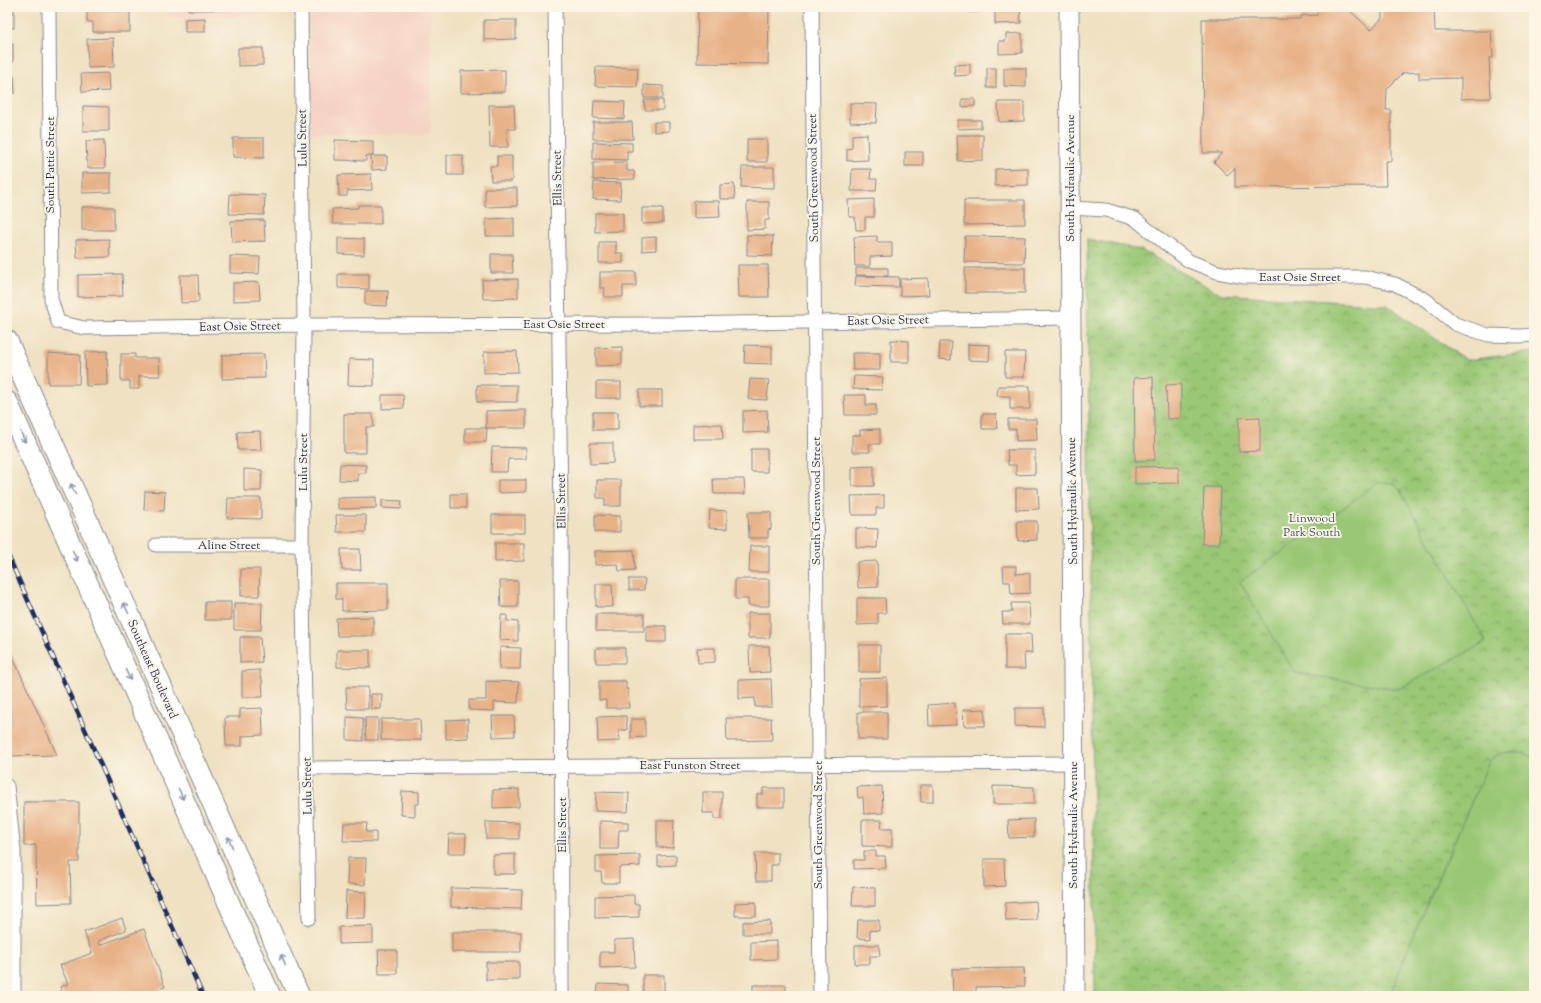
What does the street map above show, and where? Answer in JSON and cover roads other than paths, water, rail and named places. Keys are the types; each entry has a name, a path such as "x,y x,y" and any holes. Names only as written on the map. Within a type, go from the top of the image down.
{"main road":[{"name":"Southeast Boulevard","path":"7,341 299,996"},
{"name":"Southeast Boulevard","path":"7,402 270,996"}],"street":[{"name":"South Pattie Street","path":"49,7 51,298 58,322"},
{"name":"Lulu Street","path":"301,7 304,325 302,545 309,918"},
{"name":"Ellis Street","path":"555,7 559,324 562,996"},
{"name":"South Greenwood Street","path":"812,7 820,996"},
{"name":"South Hydraulic Avenue","path":"1069,7 1075,996"},
{"name":"East Osie Street","path":"1070,208 1106,210 1135,218 1164,244 1189,261 1217,272 1244,277 1365,277 1396,284 1426,300 1455,324 1488,335 1534,335"},
{"name":"East Osie Street","path":"58,322 84,328 815,322 1070,318"},
{"name":"Aline Street","path":"156,545 302,545"},
{"name":"East Funston Street","path":"307,768 1073,763"},
{"path":"8,786 14,851 14,996"}],"railway":[{"path":"7,553 203,996"}],"park label":[{"name":"Linwood Park South","path":"1312,525"}]}
